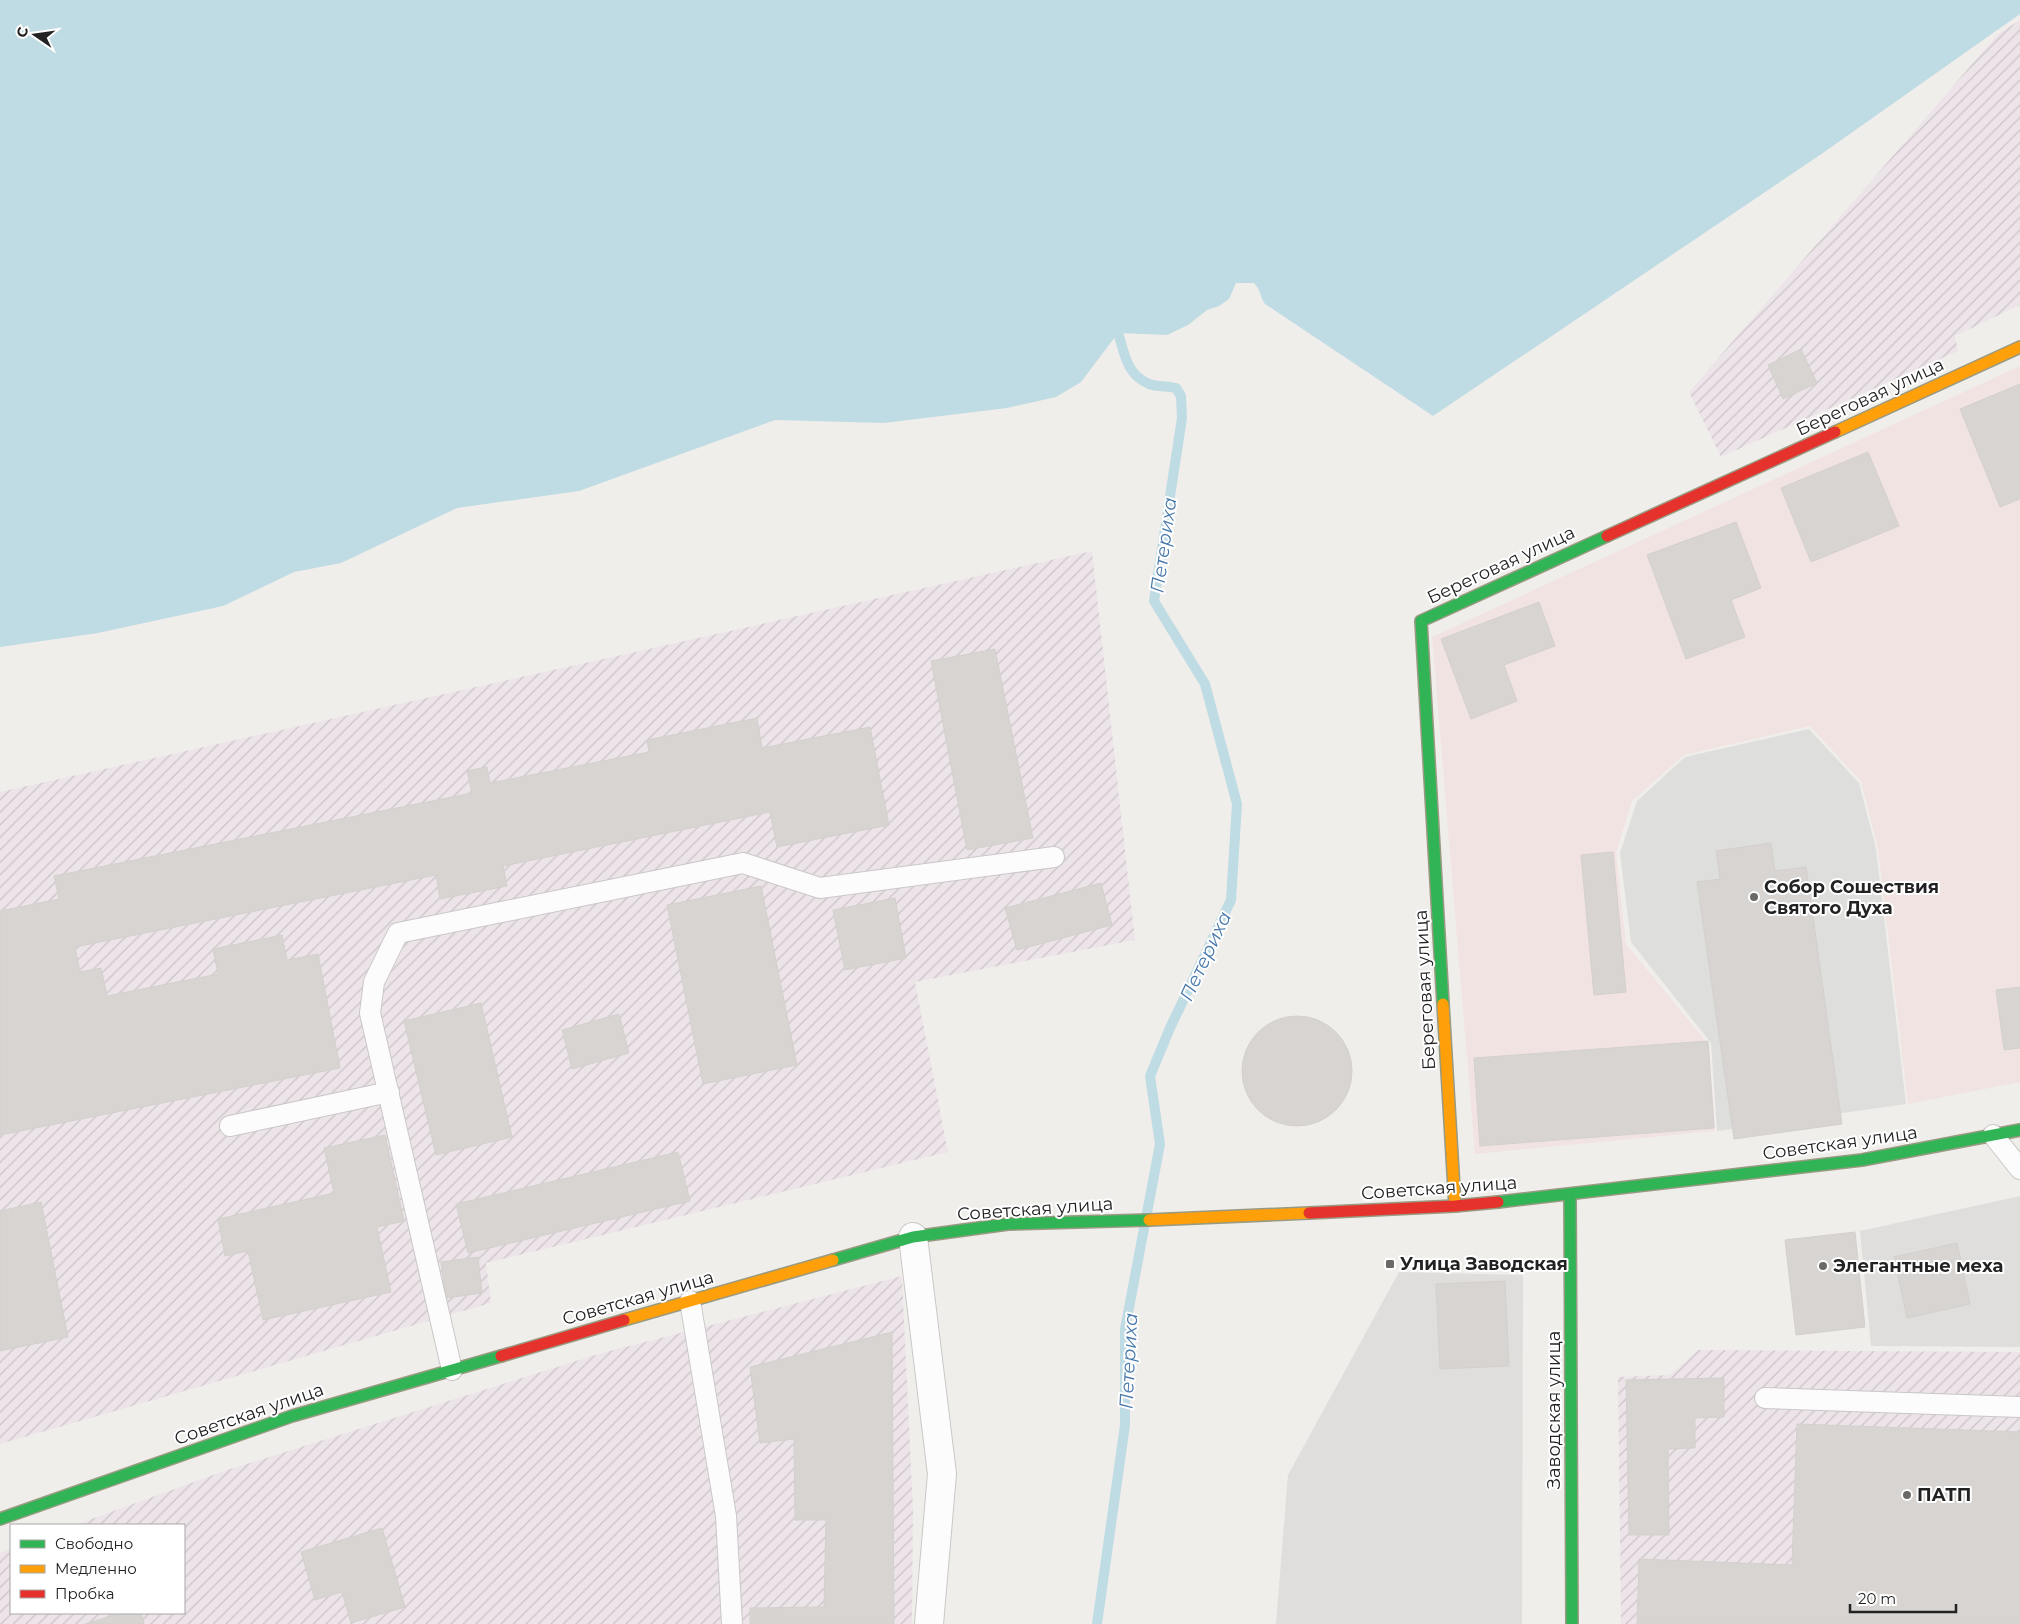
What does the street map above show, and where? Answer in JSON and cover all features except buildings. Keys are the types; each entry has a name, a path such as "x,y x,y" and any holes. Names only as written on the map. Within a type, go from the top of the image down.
{"main road":[{"name":"Береговая улица","path":"1455,1206 1421,621 2020,347"},
{"name":"Советская улица","path":"0,1520 292,1416 913,1237 1008,1224 1233,1217 1455,1206 1570,1195 1862,1160 2020,1130"},
{"name":"Заводская улица","path":"1570,1195 1572,1624"}],"street":[{"path":"913,1237 942,1474 929,1624"}],"lane":[{"path":"452,1370 370,1013 374,982 398,933 743,863 820,888 1054,857"},
{"path":"230,1126 388,1092"},
{"path":"1993,1135 2020,1169"},
{"path":"690,1301 726,1516 732,1624"},
{"path":"1765,1398 2020,1407"}],"shaded area":[{"path":"2020,20 2020,305 1955,336 1958,351 1721,457 1689,392 1998,34"},
{"path":"2020,366 2020,1082 1908,1104 1878,849 1861,781 1810,726 1684,755 1632,801 1616,853 1626,944 1709,1045 1715,1131 1475,1154 1432,637"},
{"path":"1092,551 1135,940 915,982 948,1152 486,1263 491,1303 0,1444 0,792"},
{"name":"Собор Сошествия Святого Духа","path":"1809,729 1859,783 1876,849 1906,1104 1717,1131 1711,1043 1631,942 1620,853 1637,801 1685,757"},
{"path":"2020,1196 2020,1347 1871,1346 1860,1231"},
{"path":"1399,1272 1523,1275 1522,1624 1276,1624 1288,1475"},
{"path":"902,1276 913,1510 912,1624 0,1624 0,1553 10,1549 10,1614 185,1614 185,1524 78,1524 224,1471 602,1353"},
{"path":"1698,1350 2020,1352 2020,1624 1621,1624 1618,1377 1670,1375"}],"water":[{"path":"0,0 2020,0 2020,14 1820,155 1433,416 1265,304 1254,283 1236,283 1229,299 1219,306 1207,310 1188,325 1167,335 1118,333 1081,382 1056,397 1007,408 884,423 775,420 579,491 457,508 341,563 294,572 223,606 98,633 0,647"}],"waterway":[{"name":"Петериха","path":"1097,1624 1125,1425 1125,1329 1160,1144 1150,1076 1170,1028 1231,900 1237,804 1205,684 1154,601 1182,418 1181,396 1176,388 1155,386 1135,375 1127,363 1118,333"}],"traffic: fast":[{"path":"1443,1004 1421,621 1607,536"},
{"path":"1498,1202 1862,1160 2020,1130"},
{"path":"1570,1195 1572,1624"},
{"path":"833,1260 913,1237 1008,1224 1149,1220"},
{"path":"0,1519 292,1416 501,1356"}],"traffic: slow":[{"path":"1835,432 2020,347"},
{"path":"1443,1004 1455,1206"},
{"path":"1149,1220 1309,1213"},
{"path":"624,1320 833,1260"}],"traffic: jam":[{"path":"1607,536 1835,432"},
{"path":"1309,1213 1498,1202"},
{"path":"501,1356 624,1320"}],"place":[{"name":"Собор Сошествия Святого Духа","path":"1754,897"},
{"name":"Улица Заводская","path":"1390,1264"},
{"name":"Элегантные меха","path":"1823,1266"},
{"name":"ПАТП","path":"1907,1495"}]}
